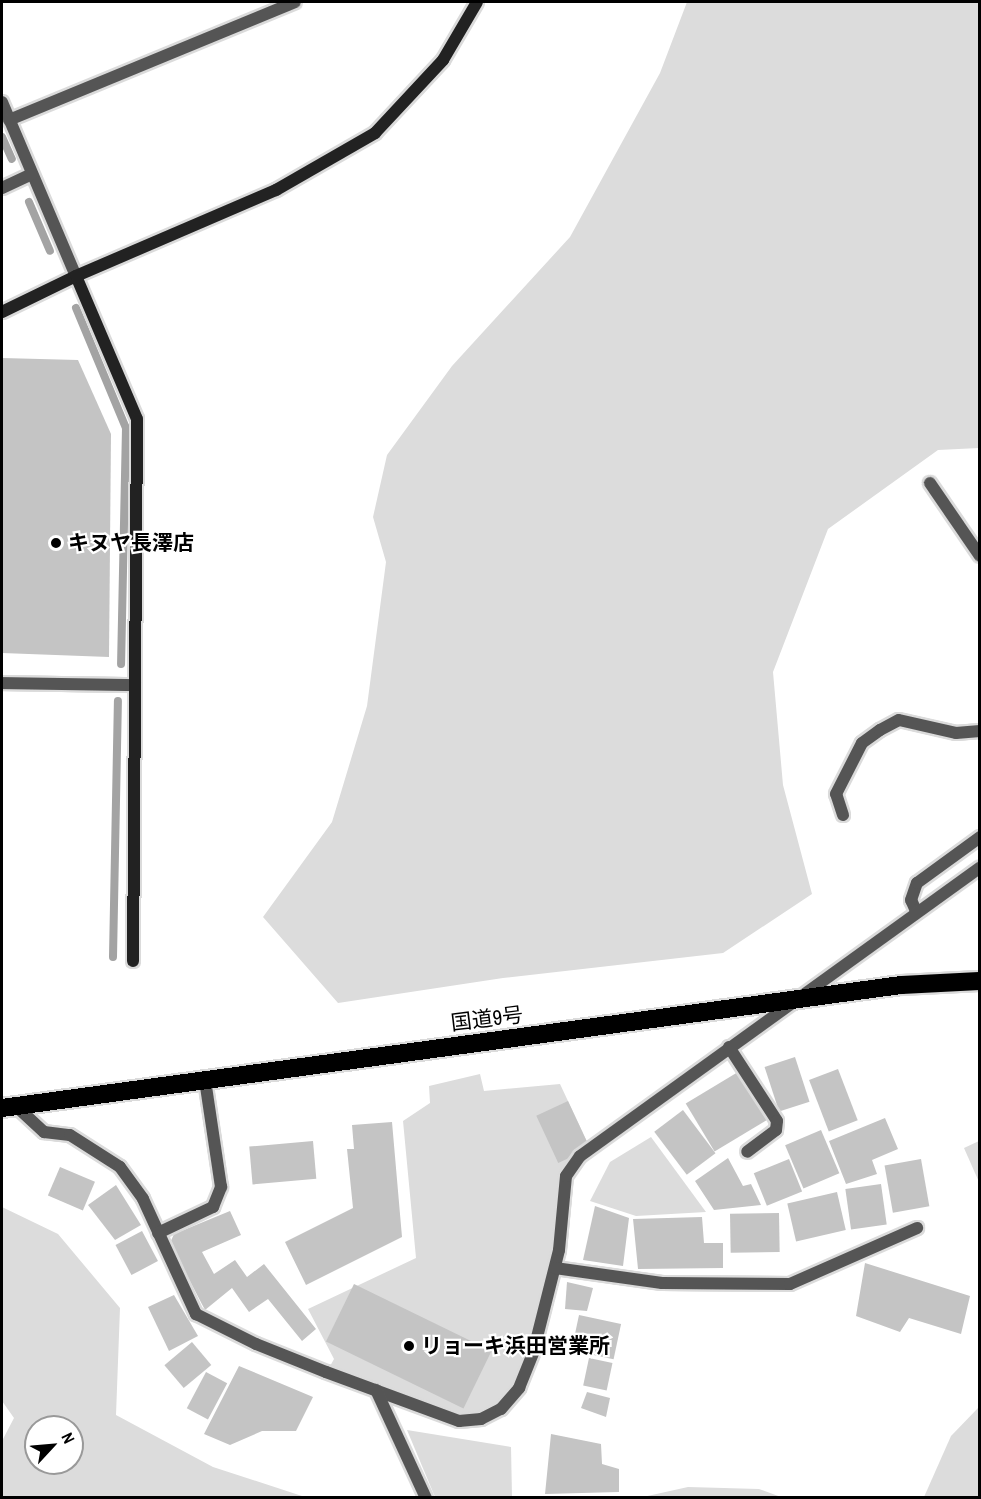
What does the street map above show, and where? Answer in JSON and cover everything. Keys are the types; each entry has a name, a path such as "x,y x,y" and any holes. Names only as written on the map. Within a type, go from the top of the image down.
{"highway":[{"name":"国道9号","path":"9,1107 901,985 980,981"}],"street":[{"path":"9,120 295,2"},
{"path":"2,312 76,276 276,190 375,133 443,60 477,2"},
{"path":"2,102 137,419 133,962"},
{"path":"2,188 32,174"},
{"path":"930,483 980,556"},
{"path":"2,683 135,685"},
{"path":"843,815 836,794 862,743 880,730 899,720 956,733 980,731"},
{"path":"916,911 911,900 917,883 980,837"},
{"path":"9,1107 44,1132 70,1135 120,1167 143,1199 196,1314 256,1344 459,1421 481,1419 501,1409 519,1388 533,1353 555,1268 566,1176 580,1156 916,911 980,868"},
{"path":"729,1047 777,1121 776,1130 747,1152"},
{"path":"158,1233 213,1207 221,1187 205,1080"},
{"path":"555,1268 662,1283 790,1284 917,1228"},
{"path":"376,1390 426,1497"}],"shaded area":[{"path":"687,2 979,2 979,448 938,450 828,529 773,672 783,785 812,894 723,953 503,978 338,1003 263,917 332,822 367,706 386,562 373,517 387,455 452,366 570,237 660,73"},
{"path":"480,1074 484,1091 560,1084 590,1148 564,1172 560,1241 522,1381 501,1409 466,1421 329,1368 334,1359 308,1309 416,1258 403,1121 430,1103 429,1086"},
{"path":"651,1137 706,1212 636,1216 590,1201 610,1162"},
{"path":"979,1141 979,1182 964,1148"},
{"path":"2,1207 58,1234 120,1308 116,1415 213,1467 305,1497 2,1497 2,1441 14,1418 2,1401"},
{"path":"979,1407 979,1497 924,1497 951,1436"},
{"path":"407,1430 511,1447 512,1497 435,1497"},
{"path":"688,1487 759,1489 781,1497 643,1497"}],"building":[{"name":"キヌヤ長澤店","path":"2,358 78,360 111,434 109,657 2,653"},
{"path":"795,1057 810,1102 779,1112 765,1067"},
{"path":"838,1069 858,1120 829,1131 809,1080"},
{"path":"738,1072 767,1120 715,1151 686,1103"},
{"path":"568,1101 590,1148 558,1163 536,1116"},
{"path":"683,1110 715,1153 687,1175 654,1132"},
{"path":"885,1118 898,1149 872,1160 877,1174 846,1184 829,1141"},
{"path":"392,1122 402,1237 306,1285 285,1242 353,1208 347,1149 354,1149 352,1125"},
{"path":"821,1130 839,1173 803,1189 785,1145"},
{"path":"313,1141 316,1179 253,1184 249,1147"},
{"path":"728,1158 743,1186 751,1184 761,1205 714,1210 695,1181"},
{"path":"789,1159 802,1191 767,1206 754,1173"},
{"path":"921,1159 929,1206 893,1213 885,1165"},
{"path":"60,1167 95,1182 83,1210 48,1196"},
{"path":"881,1184 887,1225 851,1230 845,1189"},
{"path":"116,1185 141,1225 115,1240 88,1205"},
{"path":"837,1192 846,1230 796,1241 787,1203"},
{"path":"595,1206 629,1218 623,1266 583,1260"},
{"path":"230,1211 241,1235 202,1252 214,1274 235,1260 247,1277 264,1264 316,1329 302,1341 268,1299 249,1312 232,1288 205,1310 170,1243 174,1234"},
{"path":"779,1213 780,1252 731,1253 730,1214"},
{"path":"702,1217 704,1243 723,1243 723,1268 638,1269 633,1219"},
{"path":"142,1231 158,1261 131,1275 116,1245"},
{"path":"865,1263 970,1296 961,1334 909,1318 900,1332 856,1316"},
{"path":"567,1282 593,1288 587,1311 565,1309"},
{"name":"リョーキ浜田営業所","path":"354,1284 492,1351 463,1409 326,1342"},
{"path":"174,1295 198,1336 169,1351 148,1307"},
{"path":"579,1315 621,1324 614,1359 572,1350"},
{"path":"192,1342 211,1365 184,1388 164,1365"},
{"path":"589,1358 612,1363 607,1390 583,1385"},
{"path":"239,1366 313,1397 296,1431 262,1431 230,1445 204,1434"},
{"path":"206,1372 227,1383 208,1419 187,1408"},
{"path":"587,1392 610,1398 606,1417 581,1408"},
{"path":"551,1434 601,1444 602,1464 619,1469 619,1492 545,1494"}],"waterway":[{"path":"2,137 12,159"},
{"path":"29,202 50,251"},
{"path":"76,308 126,428 121,664"},
{"path":"113,957 118,701"}],"place":[{"name":"キヌヤ長澤店","path":"56,543"},
{"name":"リョーキ浜田営業所","path":"409,1346"}]}
